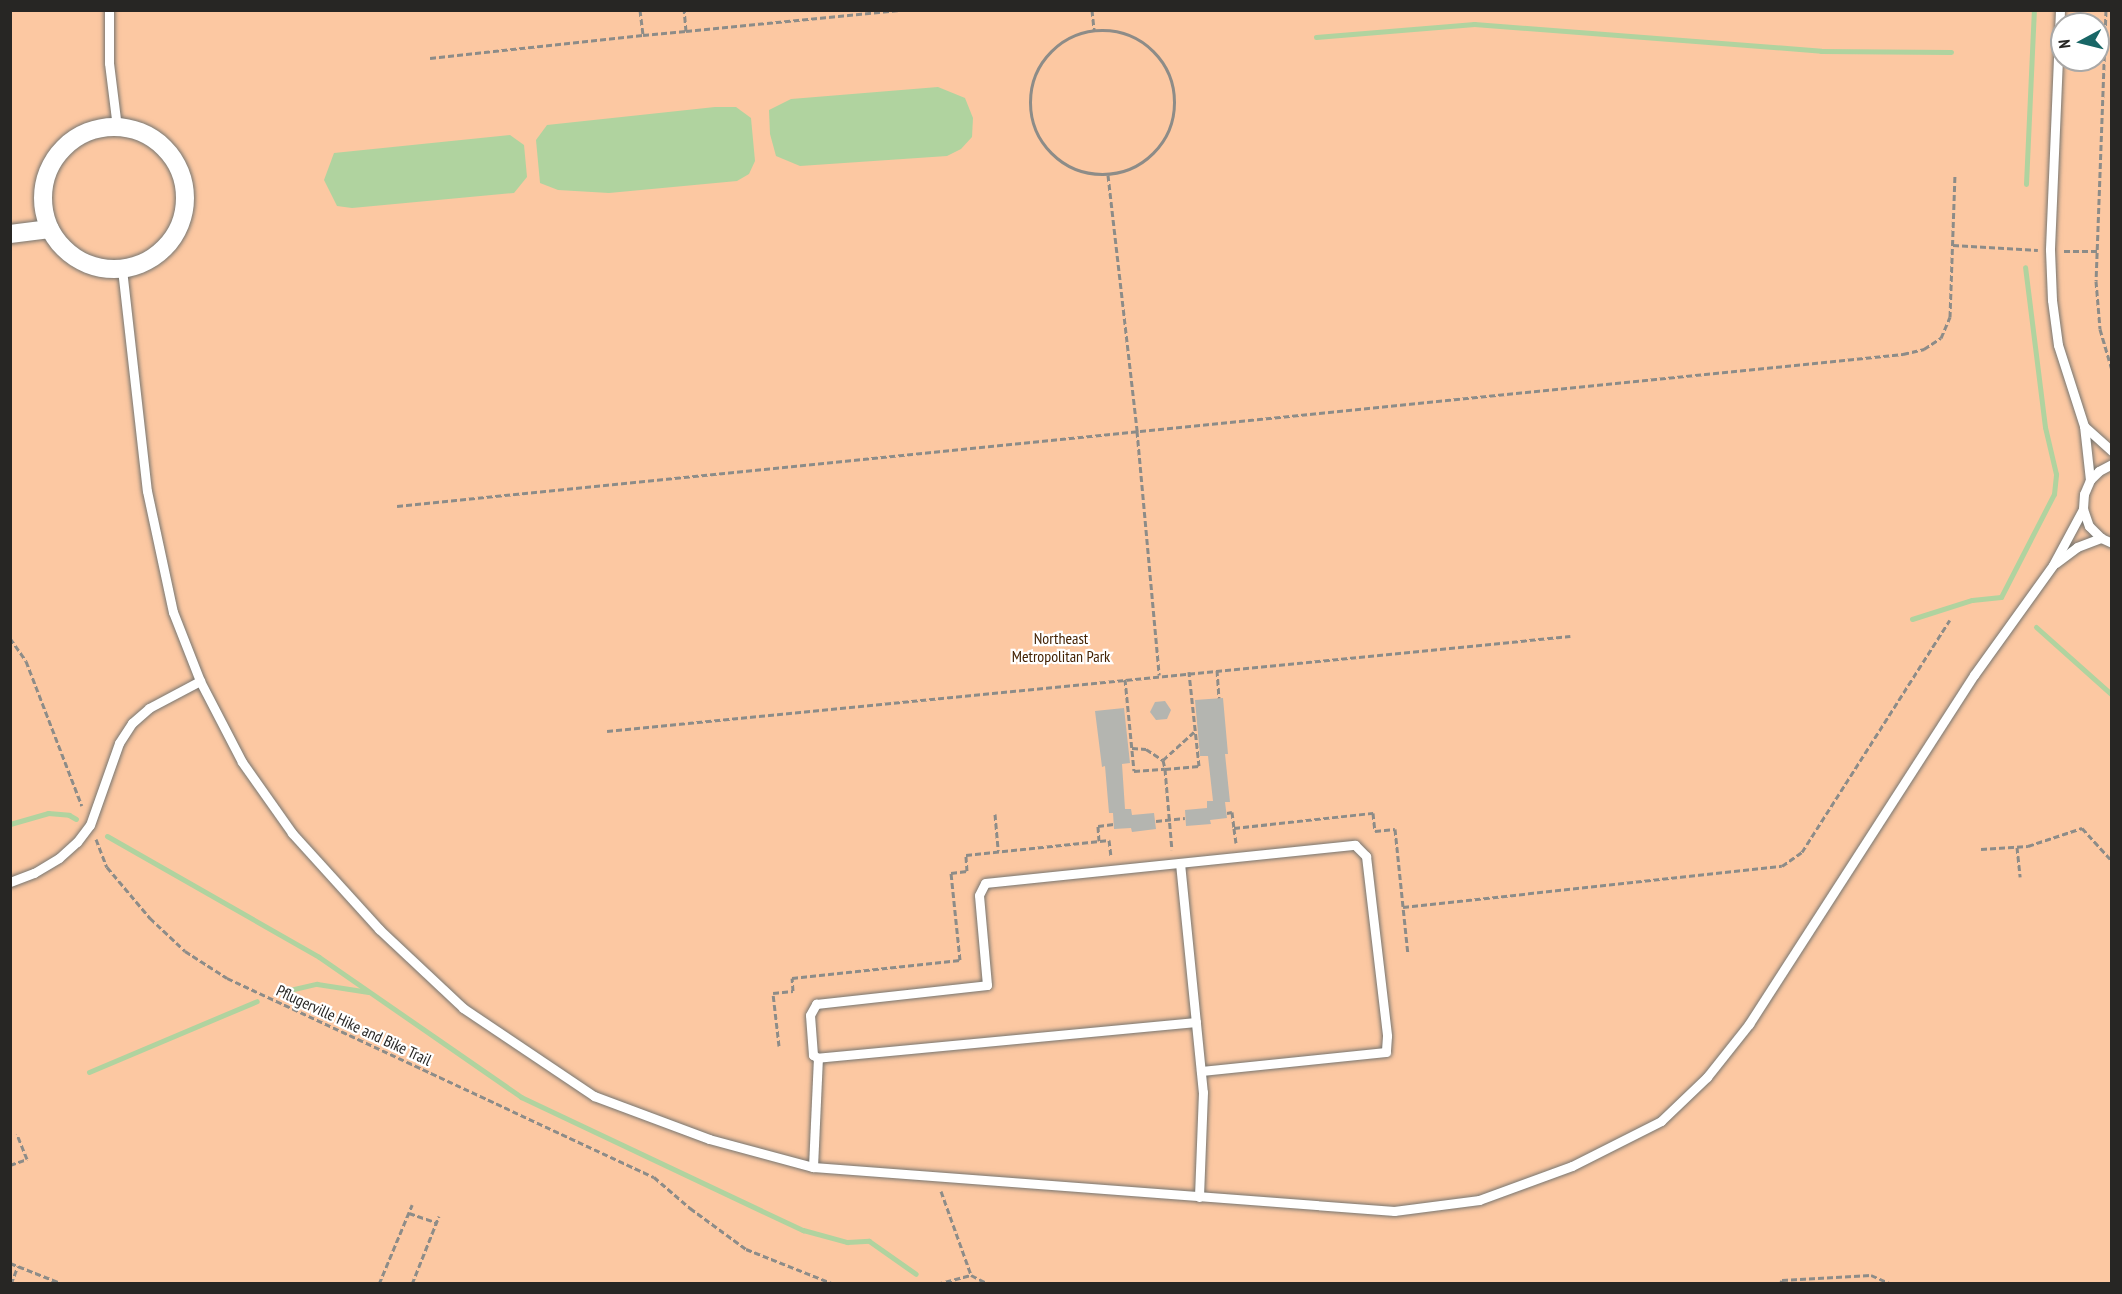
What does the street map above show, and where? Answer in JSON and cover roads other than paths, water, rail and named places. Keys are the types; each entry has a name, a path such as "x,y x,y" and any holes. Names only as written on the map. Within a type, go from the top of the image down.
{"street":[{"path":"117,127 140,132 160,144 175,162 184,184 185,208 178,230 164,249 145,263 122,269 101,268 80,261 62,247 50,229 43,205 45,181 55,159 72,141 86,134 117,127"},
{"path":"10,234 50,229"}],"lane":[{"path":"109,10 109,63 117,127"},
{"path":"2060,10 2050,250 2052,300 2058,345 2084,426 2090,480"},
{"path":"122,269 147,491 173,612 200,681 242,762 292,833 379,929 463,1008 594,1096 708,1139 813,1167 1394,1211 1479,1200 1572,1166 1661,1120 1707,1077 1749,1024 1974,675 2053,565 2083,509"},
{"path":"2084,426 2112,451"},
{"path":"2112,464 2099,471 2090,480 2084,494 2083,509 2089,526 2101,538 2112,543"},
{"path":"2053,565 2078,548 2101,538"},
{"path":"10,882 34,873 59,858 77,842 90,825 119,743 132,723 149,708 200,681"},
{"path":"1196,1022 818,1058 813,1055 810,1015 816,1004 987,985 979,895 986,883 1355,845 1366,856 1387,1036 1386,1052 1201,1071"},
{"path":"1180,863 1203,1092 1199,1197"},
{"path":"813,1167 818,1058"}],"waterway":[{"path":"2026,184 2034,10"},
{"path":"1316,37 1474,24 1821,51 1951,52"},
{"path":"1912,619 1972,600 2001,597 2054,494 2056,474 2045,427 2025,267"},
{"path":"2036,627 2112,695"},
{"path":"10,824 48,813 69,815 76,819"},
{"path":"107,836 319,957 521,1097 803,1230 847,1242 869,1241 916,1274"},
{"path":"281,992 317,984 368,992"},
{"path":"89,1072 257,1001"}],"park label":[{"name":"Northeast Metropolitan Park","path":"1061,647"}]}
